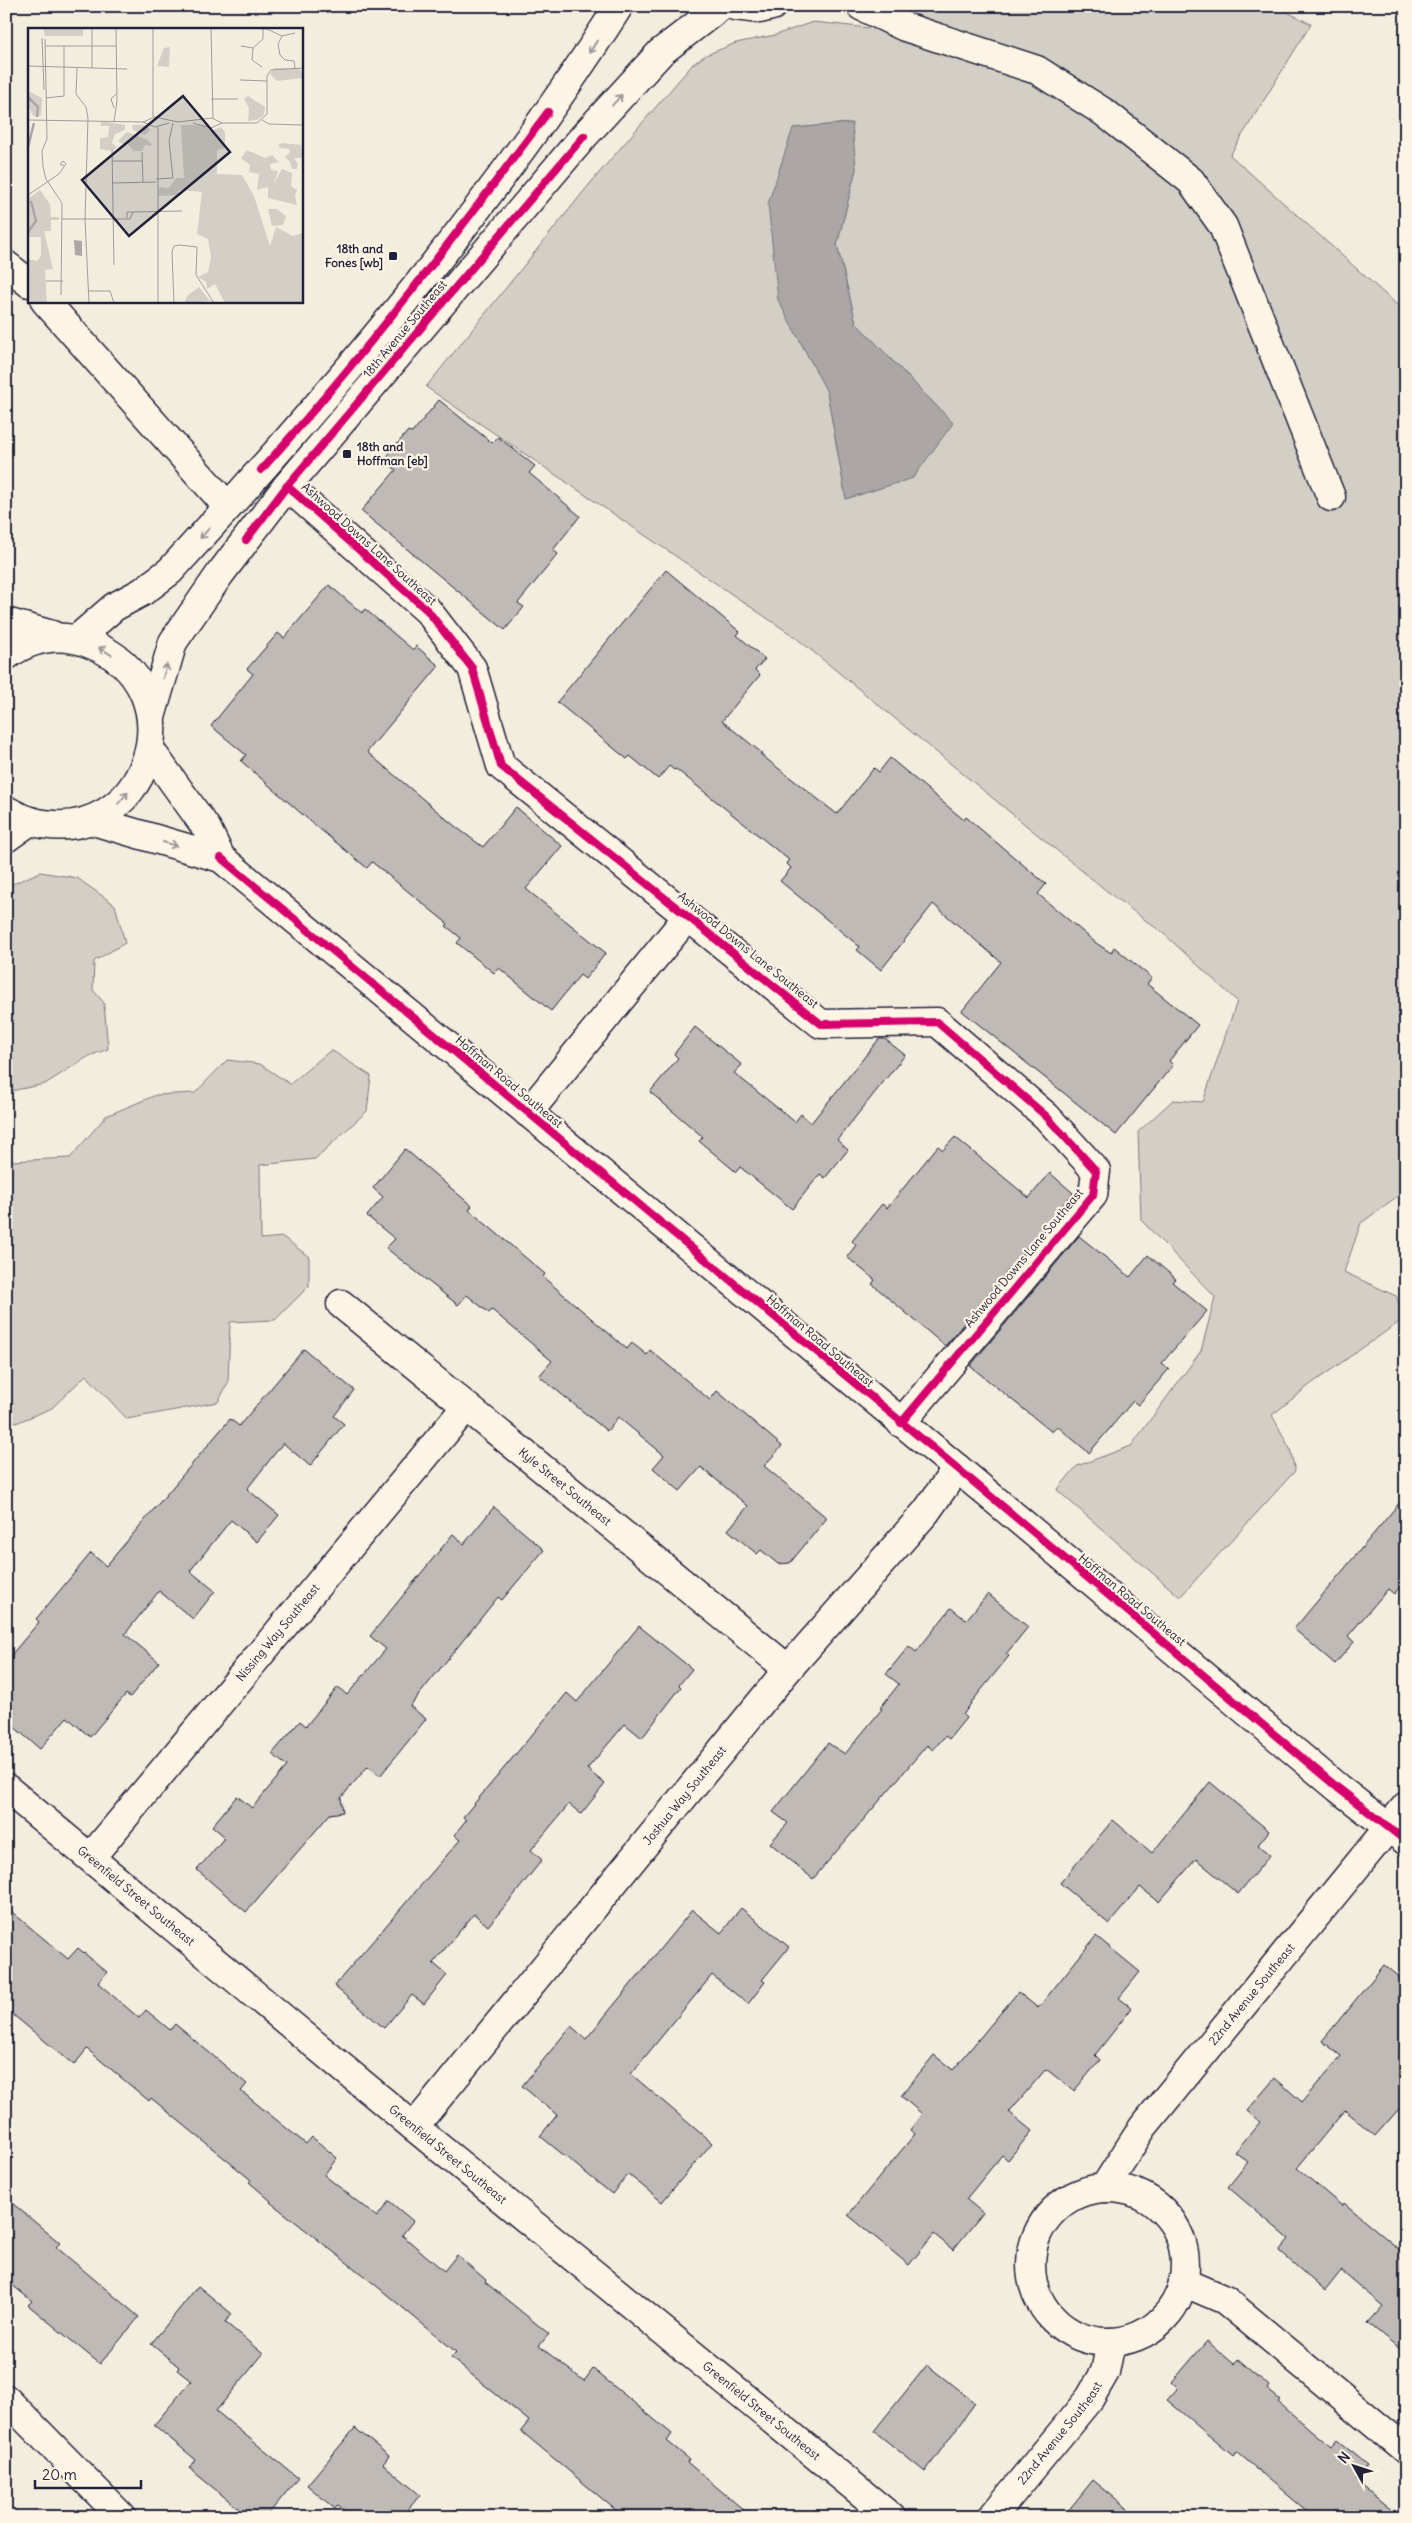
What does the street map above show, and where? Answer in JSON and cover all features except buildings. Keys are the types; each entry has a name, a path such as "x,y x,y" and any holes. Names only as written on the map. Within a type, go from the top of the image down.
{"street":[{"name":"18th Avenue Southeast","path":"68,638 114,607 142,592 170,571 324,400 441,255 577,73 619,6"},
{"name":"18th Avenue Southeast","path":"151,718 173,642 220,574 287,486 584,136 661,52 721,6"},
{"path":"735,6 760,9 772,6"},
{"path":"861,6 905,27 1037,70 1105,113 1191,182 1223,226 1331,497"},
{"path":"6,265 28,282"},
{"path":"46,302 228,507"},
{"name":"Ashwood Downs Lane Southeast","path":"287,486 428,611 472,668 501,766 821,1024 937,1022 1046,1116 1096,1171 1093,1196 901,1423"},
{"path":"6,622 104,649 127,666 143,690 151,718 151,752 138,781 118,804 90,820 60,826 18,816 6,838"},
{"path":"6,656 23,644 40,639 68,638"},
{"name":"Hoffman Road Southeast","path":"151,752 207,829 221,858"},
{"name":"Hoffman Road Southeast","path":"90,820 221,858 957,1468 1338,1788 1397,1834"},
{"path":"528,1113 688,916"},
{"name":"Kyle Street Southeast","path":"340,1304 788,1669"},
{"name":"Nissing Way Southeast","path":"90,1857 466,1407"},
{"name":"Joshua Way Southeast","path":"414,2127 788,1669 926,1512 957,1468"},
{"name":"Greenfield Street Southeast","path":"6,1788 414,2127 891,2517"},
{"name":"22nd Avenue Southeast","path":"1104,2188 1143,2127 1397,1834 1406,1806"},
{"path":"1104,2188 1124,2189 1143,2196 1160,2208 1173,2223 1182,2242 1185,2261 1183,2282 1176,2300 1164,2317 1154,2326 1131,2339 1111,2342 1084,2338 1072,2334 1055,2322 1042,2307 1034,2288 1030,2268 1032,2248 1039,2229 1050,2212 1066,2200 1084,2191 1104,2188"},
{"path":"1183,2282 1225,2300 1406,2450"},
{"name":"22nd Avenue Southeast","path":"992,2517 1090,2398 1105,2372 1111,2342"},
{"path":"6,2399 122,2517"}],"shaded area":[{"path":"877,6 1275,6 1311,24 1230,155 1406,313 1406,1190 1361,1223 1344,1272 1396,1296 1405,1318 1311,1384 1272,1415 1290,1449 1295,1471 1180,1597 1057,1490 1077,1466 1131,1446 1201,1351 1215,1297 1141,1220 1138,1132 1173,1100 1203,1102 1237,1001 1164,934 1113,896 795,637 426,387 593,180 693,64 706,55 736,43 775,35 813,22 869,28","holes":["851,123 856,169 837,245 856,323 953,423 846,499 827,392 794,128"]},
{"path":"852,123 856,169 837,245 856,323 953,423 913,478 846,499 827,392 778,300 768,204 793,128"},
{"path":"40,872 77,878 115,905 125,943 94,961 93,990 104,1003 108,1049 89,1056 45,1084 6,1092 6,887"},
{"path":"331,1050 371,1076 367,1111 315,1159 260,1165 261,1239 283,1237 309,1257 309,1286 275,1320 230,1322 228,1383 218,1402 127,1419 86,1375 52,1408 16,1423 6,1415 6,1164 11,1161 70,1158 106,1116 156,1095 195,1093 227,1060 260,1064 290,1084"}],"cycle path":[{"path":"261,470 373,339 548,112"},
{"path":"246,540 287,486 584,136"},
{"path":"287,486 428,611 472,668 501,766 821,1024 937,1022 1046,1116 1096,1171 1093,1195 901,1423"},
{"path":"221,858 957,1468 1338,1788 1406,1841"}],"place":[{"name":"18th and Fones [wb]","path":"393,256"},
{"name":"18th and Hoffman [eb]","path":"347,454"}]}
